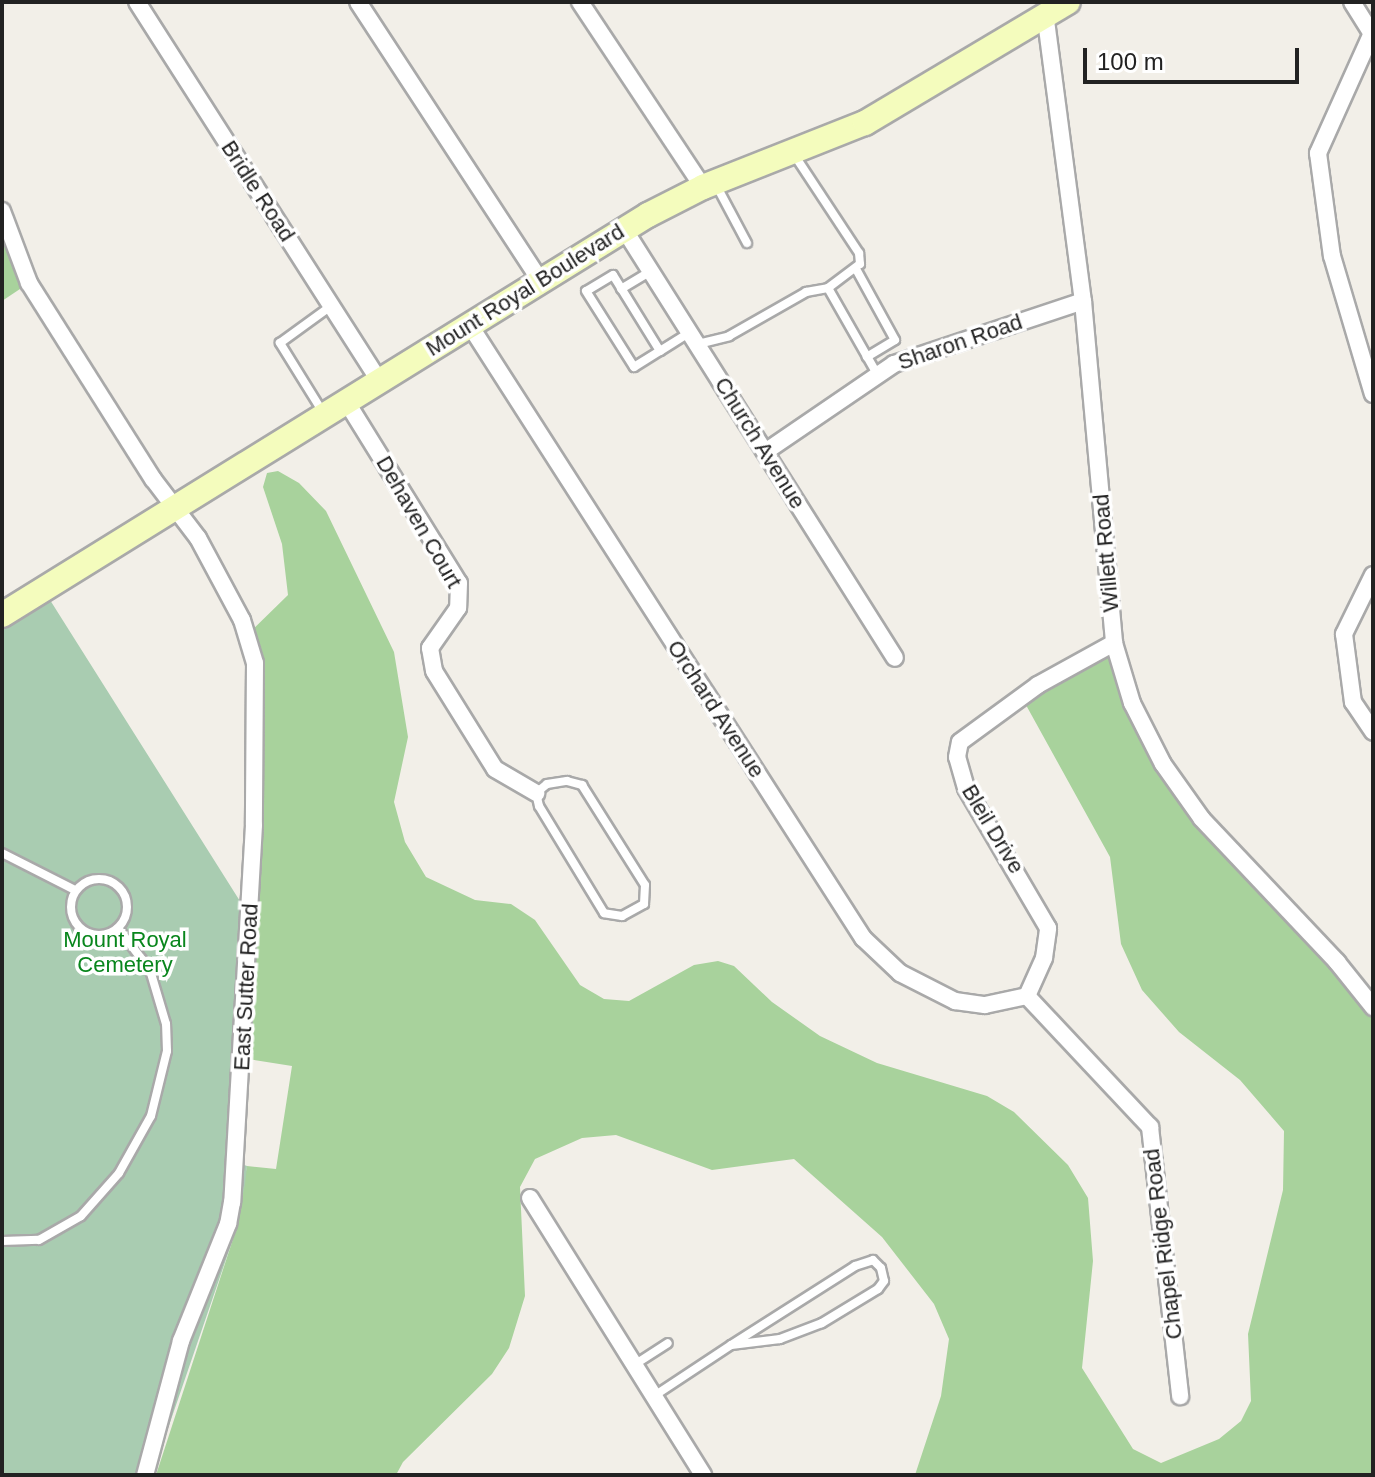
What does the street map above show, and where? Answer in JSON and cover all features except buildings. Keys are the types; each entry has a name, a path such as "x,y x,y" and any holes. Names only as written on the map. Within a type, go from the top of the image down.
{"main road":[{"name":"Mount Royal Boulevard","path":"2,615 624,229 709,185 793,153 902,103 1045,13 1068,2"}],"street":[{"name":"Bridle Road","path":"137,2 379,380"},
{"path":"358,2 540,280"},
{"path":"580,2 709,185"},
{"path":"1352,2 1372,34 1318,153 1332,256 1373,394"},
{"name":"Willett Road","path":"1045,13 1083,301 1114,643 1146,735 1202,819 1373,1007"},
{"name":"East Sutter Road","path":"2,211 29,283 198,538 248,634 258,691 236,1164 228,1224 181,1341 145,1475"},
{"name":"Church Avenue","path":"624,229 895,658"},
{"name":"Sharon Road","path":"765,452 877,374 918,355 1083,301"},
{"name":"Orchard Avenue","path":"469,324 863,938 900,973 955,1001 985,1005 1027,996"},
{"name":"Dehaven Court","path":"346,401 459,583 458,608 430,648 434,671 495,769 536,793"},
{"path":"1373,575 1344,634 1353,702 1373,732"},
{"name":"Bleil Drive","path":"1027,996 1044,958 1048,928 1030,890 966,788 957,757 960,742 1038,685 1114,643"},
{"name":"Chapel Ridge Road","path":"1027,996 1150,1127 1180,1396"},
{"path":"530,1198 703,1475"}],"lane":[{"path":"793,153 859,253 856,269 895,340 867,357"},
{"path":"709,185 747,243"},
{"path":"660,351 613,275 586,291 634,367 660,351 694,338 729,336 806,292 828,288 856,269"},
{"path":"621,289 651,271"},
{"path":"828,288 877,374"},
{"path":"324,415 280,343 282,337 331,306"},
{"path":"547,784 582,785 645,885 644,904 614,918 604,913 536,793 547,784"},
{"path":"2,853 75,890"},
{"path":"94,879 119,887 127,907 118,928 102,935 81,929 70,909 75,890 94,879"},
{"path":"2,1241 39,1240 81,1216 119,1173 151,1116 167,1051 166,1024 150,970 118,928"},
{"path":"654,1396 731,1345 855,1266 873,1260 881,1268 884,1281 878,1289 822,1323 780,1339 731,1345"},
{"path":"634,1365 668,1343"}],"green space":[{"path":"2,211 29,283 2,301"},
{"path":"278,471 299,483 326,511 394,652 408,737 394,802 405,842 426,877 475,900 511,904 535,920 580,985 604,999 629,1001 694,965 718,961 734,966 772,1002 820,1036 877,1063 987,1096 1014,1112 1068,1165 1088,1198 1093,1261 1082,1368 1133,1449 1161,1463 1219,1439 1241,1421 1251,1401 1248,1334 1283,1190 1284,1131 1240,1080 1179,1032 1142,990 1121,944 1110,857 1021,696 1114,643 1163,764 1373,1007 1373,1475 915,1475 941,1396 949,1339 934,1304 882,1237 794,1159 712,1170 616,1135 582,1138 535,1159 520,1187 525,1296 509,1348 492,1374 403,1462 396,1475 156,1475 233,1239 247,1166 276,1169 292,1066 242,1058 254,825 248,634 288,595 282,544 263,487 267,473"},
{"name":"Mount Royal Cemetery","path":"50,600 250,917 239,1163 247,1166 245,1185 233,1239 152,1475 2,1475 2,630"}]}
